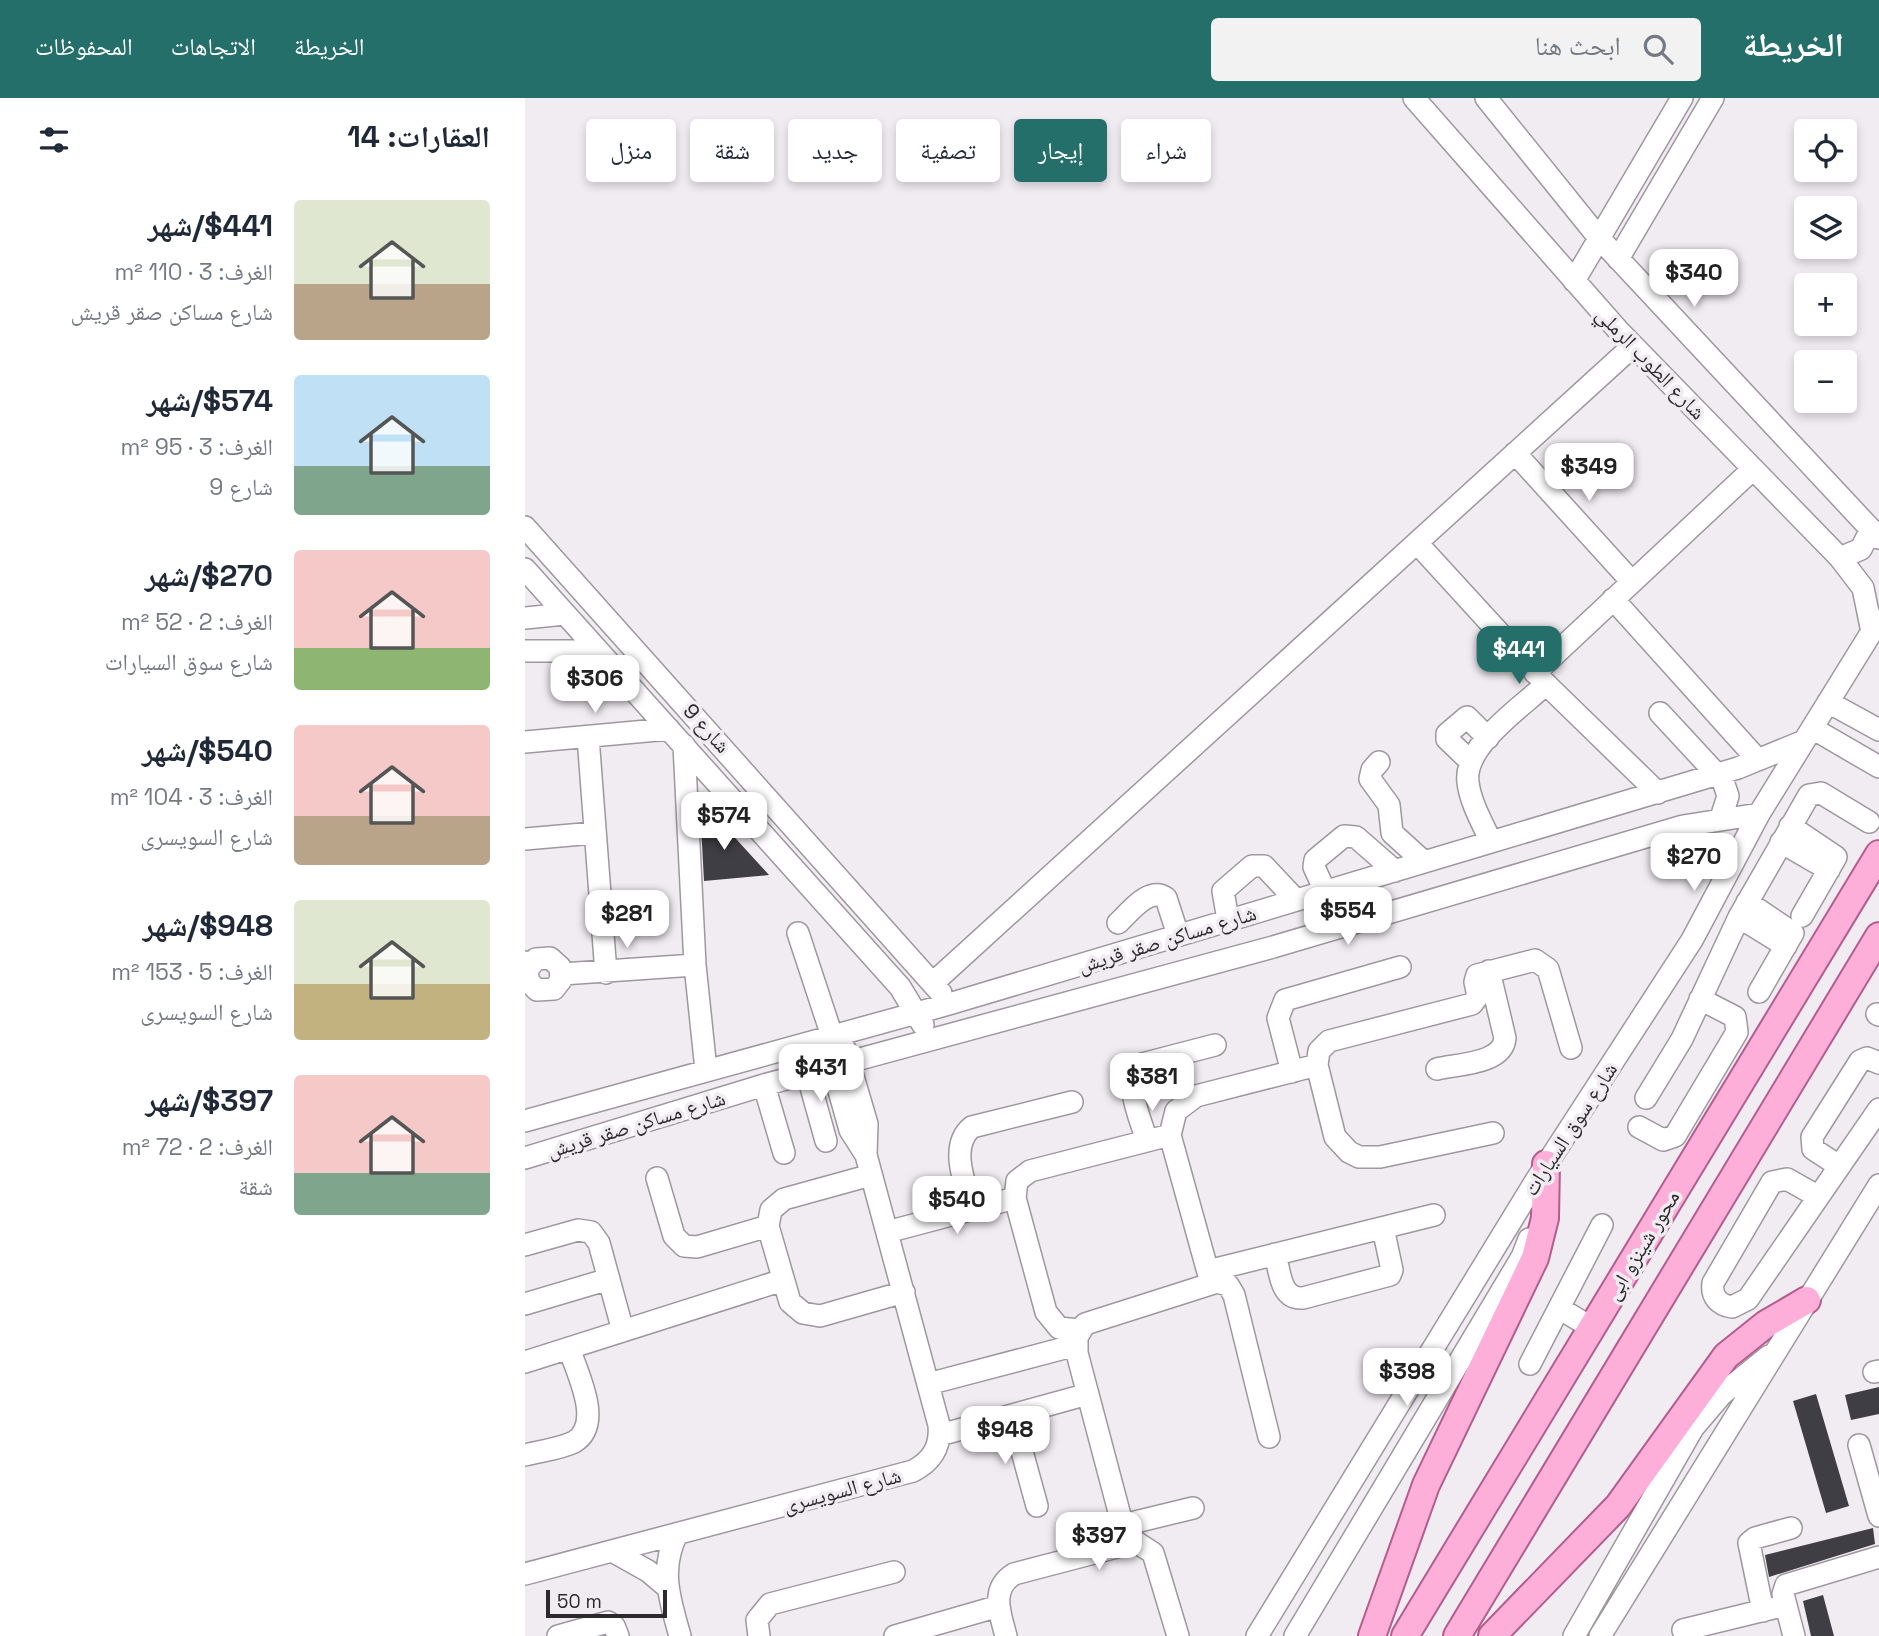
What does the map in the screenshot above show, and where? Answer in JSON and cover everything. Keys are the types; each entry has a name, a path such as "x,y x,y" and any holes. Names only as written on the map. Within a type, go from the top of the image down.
{"main road":[{"name":"محور شينزو ابى","path":"1405,1636 1879,854"},
{"name":"محور شينزو ابى","path":"1457,1636 1879,936"},
{"path":"1372,1636 1426,1485 1535,1258 1545,1218 1541,1173"},
{"path":"1492,1636 1618,1506 1726,1356 1766,1324 1807,1300"}],"street":[{"name":"شارع الطوب الرملي","path":"1415,98 1633,346 1840,558 1863,588 1874,637"},
{"path":"1486,98 1598,238 1875,534 1861,549 1840,558"},
{"path":"1574,281 1682,98"},
{"path":"1618,258 1713,98"},
{"path":"933,983 1633,346"},
{"path":"1515,453 1632,582"},
{"path":"1491,842 1469,787 1470,761 1613,599 1753,469"},
{"name":"شارع 9","path":"525,527 933,983 949,1004 963,1031"},
{"path":"1417,542 1541,678 1658,793"},
{"name":"شارع 9","path":"525,569 900,987 918,1012 930,1040"},
{"path":"1613,599 1758,760"},
{"path":"525,618 565,614"},
{"name":"شارع سوق السيارات","path":"1257,1636 1541,1173 1692,940 1759,814 1808,734 1874,637"},
{"path":"525,651 598,652"},
{"path":"636,694 659,675"},
{"path":"1828,702 1879,730"},
{"path":"1660,713 1718,774 1728,796 1721,818"},
{"path":"1470,761 1447,739 1447,734 1467,717 1488,738"},
{"path":"525,742 669,729"},
{"path":"1808,734 1879,767"},
{"name":"شارع مساكن صقر قريش","path":"525,1121 949,1004 1658,793 1758,760 1808,734"},
{"path":"588,737 606,973"},
{"path":"684,745 695,965 706,1070"},
{"path":"1379,762 1372,770 1370,779 1389,805 1392,832 1424,862"},
{"path":"1646,1098 1669,1063 1743,909 1809,795 1817,792 1869,822"},
{"name":"شارع مساكن صقر قريش","path":"525,1158 764,1085 1273,947 1683,826 1759,814"},
{"path":"525,839 594,833"},
{"path":"1785,834 1835,854 1829,870 1802,916"},
{"path":"1325,891 1314,867 1315,860 1344,836 1356,837 1395,871"},
{"path":"1228,920 1223,891 1256,864 1268,869 1296,900"},
{"path":"1118,923 1151,895 1159,894 1166,898 1178,935"},
{"path":"1743,909 1786,946 1759,992"},
{"path":"798,933 841,1064 850,1130 869,1165 940,1435 1088,1394"},
{"path":"1692,940 1721,953"},
{"path":"543,957 556,961 562,974 554,989 531,998 526,966 543,957"},
{"path":"1493,1133 1380,1157 1359,1157 1341,1146 1335,1137 1317,1065 1319,1051 1329,1041 1472,1004 1478,996 1475,978 1489,971 1530,960 1545,964 1571,1048"},
{"path":"562,974 695,965"},
{"path":"1291,1072 1278,1018 1285,1000 1400,967"},
{"path":"1437,1069 1495,1056 1503,1049 1505,1038 1489,971"},
{"path":"1639,1127 1663,1140 1675,1136 1737,1032 1735,1017 1700,999"},
{"path":"1147,1141 1132,1083 1134,1072 1142,1064 1215,1045"},
{"path":"1839,1166 1813,1149 1812,1137 1860,1061 1867,1058 1879,1063"},
{"path":"1210,1277 1170,1135 1176,1111 1196,1096 1317,1065"},
{"path":"807,1073 826,1141"},
{"path":"764,1085 784,1153"},
{"path":"972,1210 959,1153 966,1132 972,1127 1072,1102"},
{"path":"1817,1196 1787,1179 1772,1182 1713,1283 1714,1295 1721,1304 1738,1306 1748,1299 1879,1109"},
{"path":"1078,1338 1059,1328 1046,1312 1015,1198 1017,1181 1030,1171 1170,1135"},
{"path":"869,1165 784,1199 771,1210 768,1226 790,1302 812,1316 904,1292"},
{"path":"1295,1636 1522,1256 1534,1223 1541,1173"},
{"path":"657,1178 674,1236 684,1246 697,1247 768,1226"},
{"path":"1600,1636 1879,1185"},
{"path":"887,1232 1015,1198"},
{"path":"928,1384 1078,1338 1091,1320 1275,1254 1434,1215"},
{"path":"1529,1364 1602,1225"},
{"path":"1275,1254 1286,1292 1293,1298 1303,1298 1390,1275 1392,1270 1383,1228"},
{"path":"525,1245 585,1230 599,1243 622,1331"},
{"path":"1210,1277 1233,1289 1269,1437"},
{"path":"525,1304 609,1279"},
{"path":"525,1362 783,1280"},
{"path":"1559,1308 1592,1328"},
{"path":"1078,1338 1088,1394 1125,1534 1153,1553 1178,1636"},
{"path":"525,1455 573,1443 586,1427 587,1406 569,1348"},
{"path":"1574,1636 1693,1428 1739,1378 1777,1351"},
{"path":"1013,1415 1037,1506"},
{"name":"شارع السويسرى","path":"525,1574 913,1471 932,1457 940,1435"},
{"path":"1859,1445 1879,1516"},
{"path":"1006,1636 999,1606 1001,1587 1014,1574 1193,1507"},
{"path":"1763,1611 1749,1543 1755,1538 1791,1528"},
{"path":"677,1534 669,1555 667,1587 680,1636"},
{"path":"614,1552 648,1571 667,1587"},
{"path":"1794,1636 1783,1591 1788,1583 1879,1558"},
{"path":"759,1636 757,1620 770,1604 894,1572"},
{"path":"1683,1630 1786,1605"},
{"path":"895,1636 999,1606"},
{"path":"558,1636 608,1622 614,1626 618,1636"}],"building":[{"path":"705,805 769,875 704,881 700,808"},
{"path":"1879,1387 1879,1414 1851,1420 1845,1395"},
{"path":"1816,1394 1849,1506 1826,1513 1793,1401"},
{"path":"1873,1528 1875,1544 1769,1577 1765,1555"},
{"path":"1823,1595 1834,1636 1811,1636 1803,1601"}]}
